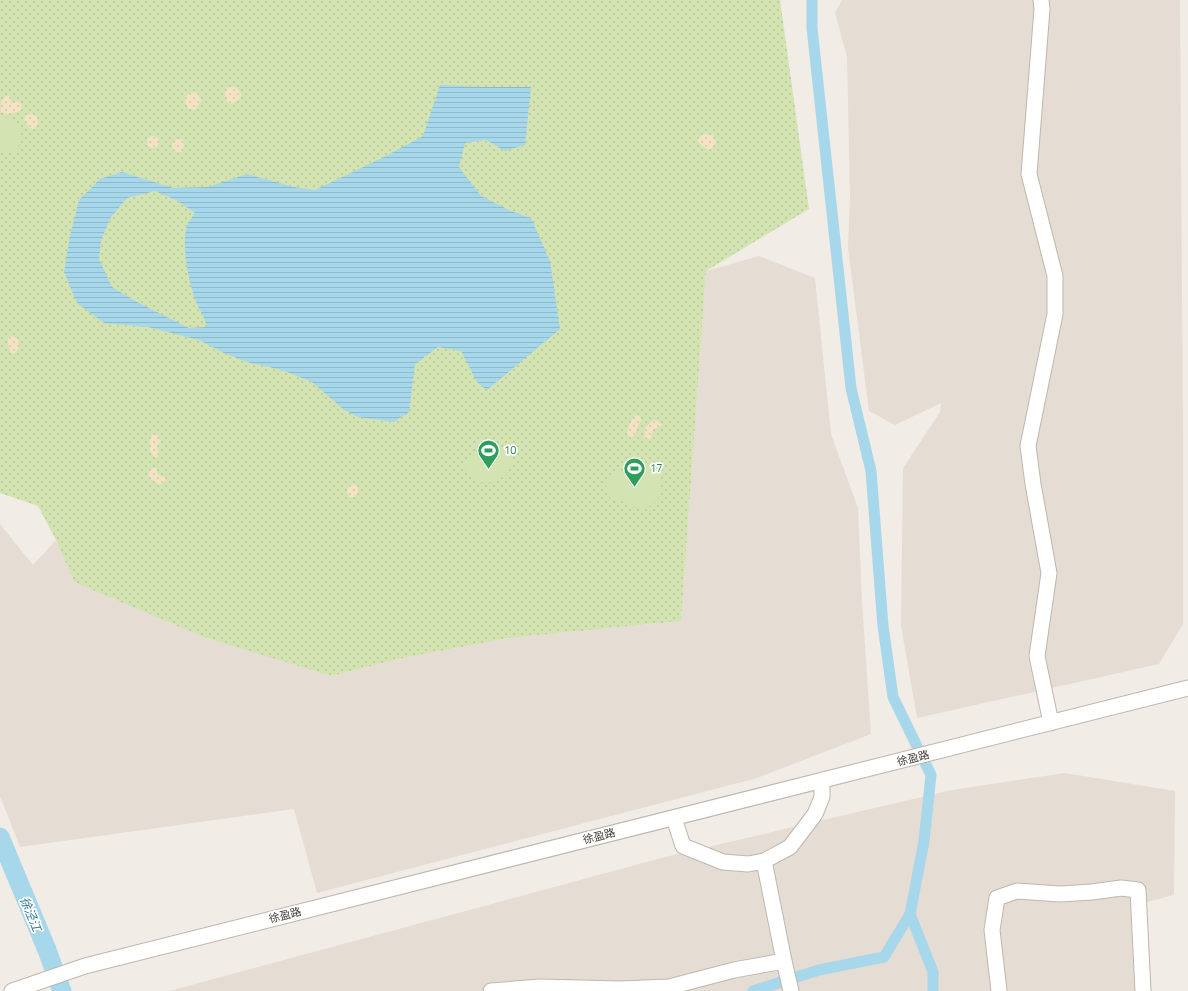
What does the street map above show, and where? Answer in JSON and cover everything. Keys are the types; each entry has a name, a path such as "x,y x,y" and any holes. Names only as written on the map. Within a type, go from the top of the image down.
{"street":[{"path":"1040,0 1042,9 1029,174 1055,276 1055,314 1028,446 1033,484 1049,574 1037,656 1051,723"},
{"name":"徐盈路","path":"12,991 85,966 1188,688"},
{"path":"674,818 683,846 723,862 748,864 764,861 790,847 815,814 822,797 822,780"},
{"path":"764,861 791,990"},
{"path":"999,991 992,930 997,898 1017,891 1060,894 1121,888 1138,890 1143,991"},
{"path":"491,991 540,987 620,989 669,987 734,970 784,962"}],"shaded area":[{"path":"842,0 1180,0 1183,624 1159,664 917,718 901,626 903,468 940,412 941,403 895,425 869,411 848,248 850,197 847,57 835,13"},
{"path":"759,256 815,278 831,434 858,508 862,601 871,734 757,778 317,893 294,809 20,847 0,796 0,524 33,565 56,540 74,582 331,676 403,658 509,638 681,621 706,271"},
{"path":"1065,773 1175,791 1174,895 1140,904 1143,991 169,991 665,857 952,790"}],"green space":[{"path":"0,0 780,0 809,209 706,271 681,621 509,638 403,658 331,676 204,637 74,582 56,540 38,506 0,493"},
{"path":"0,115 12,121 20,129 21,138 15,151 0,153"},
{"name":"10","path":"503,450 511,455 511,467 503,477 491,482 479,481 473,478 467,471 465,465 472,457 482,453"},
{"name":"17","path":"652,466 661,476 661,489 659,497 654,503 644,510 633,506 626,501 611,500 606,488 608,478 618,471"}],"sand":[{"path":"231,87 237,88 241,95 240,99 231,104 227,101 225,95 226,89"},
{"path":"196,92 201,101 195,110 189,109 186,104 185,97 190,93"},
{"path":"8,95 11,98 11,104 15,101 21,103 22,109 10,114 1,112 2,102"},
{"path":"33,114 37,117 38,124 34,129 29,128 24,119 26,115"},
{"path":"703,134 713,135 716,142 713,148 709,150 702,146 697,140"},
{"path":"155,136 158,137 158,147 151,148 148,147 147,140 148,137"},
{"path":"176,139 183,140 184,145 182,152 176,152 173,149 172,144"},
{"path":"12,336 18,339 19,347 13,354 9,349 8,343 8,338"},
{"path":"637,415 641,417 641,421 635,435 631,438 627,434 628,428 631,421"},
{"path":"653,420 658,421 662,425 653,430 651,439 644,438 645,428"},
{"path":"153,434 157,435 161,441 157,447 159,454 157,457 153,456 150,450 150,438"},
{"path":"151,468 156,468 158,475 166,478 163,483 159,485 151,479 148,474"},
{"path":"354,484 358,487 358,494 354,497 349,497 347,490 350,485"}],"water":[{"path":"440,85 531,87 525,145 505,151 486,140 465,143 459,167 481,196 511,211 531,218 550,261 560,329 487,390 477,382 461,351 438,347 415,364 409,412 394,422 358,417 343,409 312,382 282,370 247,362 224,353 199,340 148,327 104,323 77,303 64,272 70,236 79,200 100,179 122,172 173,188 208,187 247,174 294,187 315,190 382,158 423,136","holes":["155,191 178,201 195,213 188,223 186,231 186,262 193,294 207,327 189,328 137,302 112,287 99,259 101,240 111,217 127,198"]}],"waterway":[{"path":"812,0 812,28 851,388 871,471 883,626 893,697 931,775 924,841 910,914"},
{"name":"徐泾江","path":"0,837 47,950 62,991"},
{"path":"753,991 819,970 884,957 910,914 933,972 933,991"}],"place":[{"name":"10","path":"488,470"},
{"name":"17","path":"634,488"}]}
